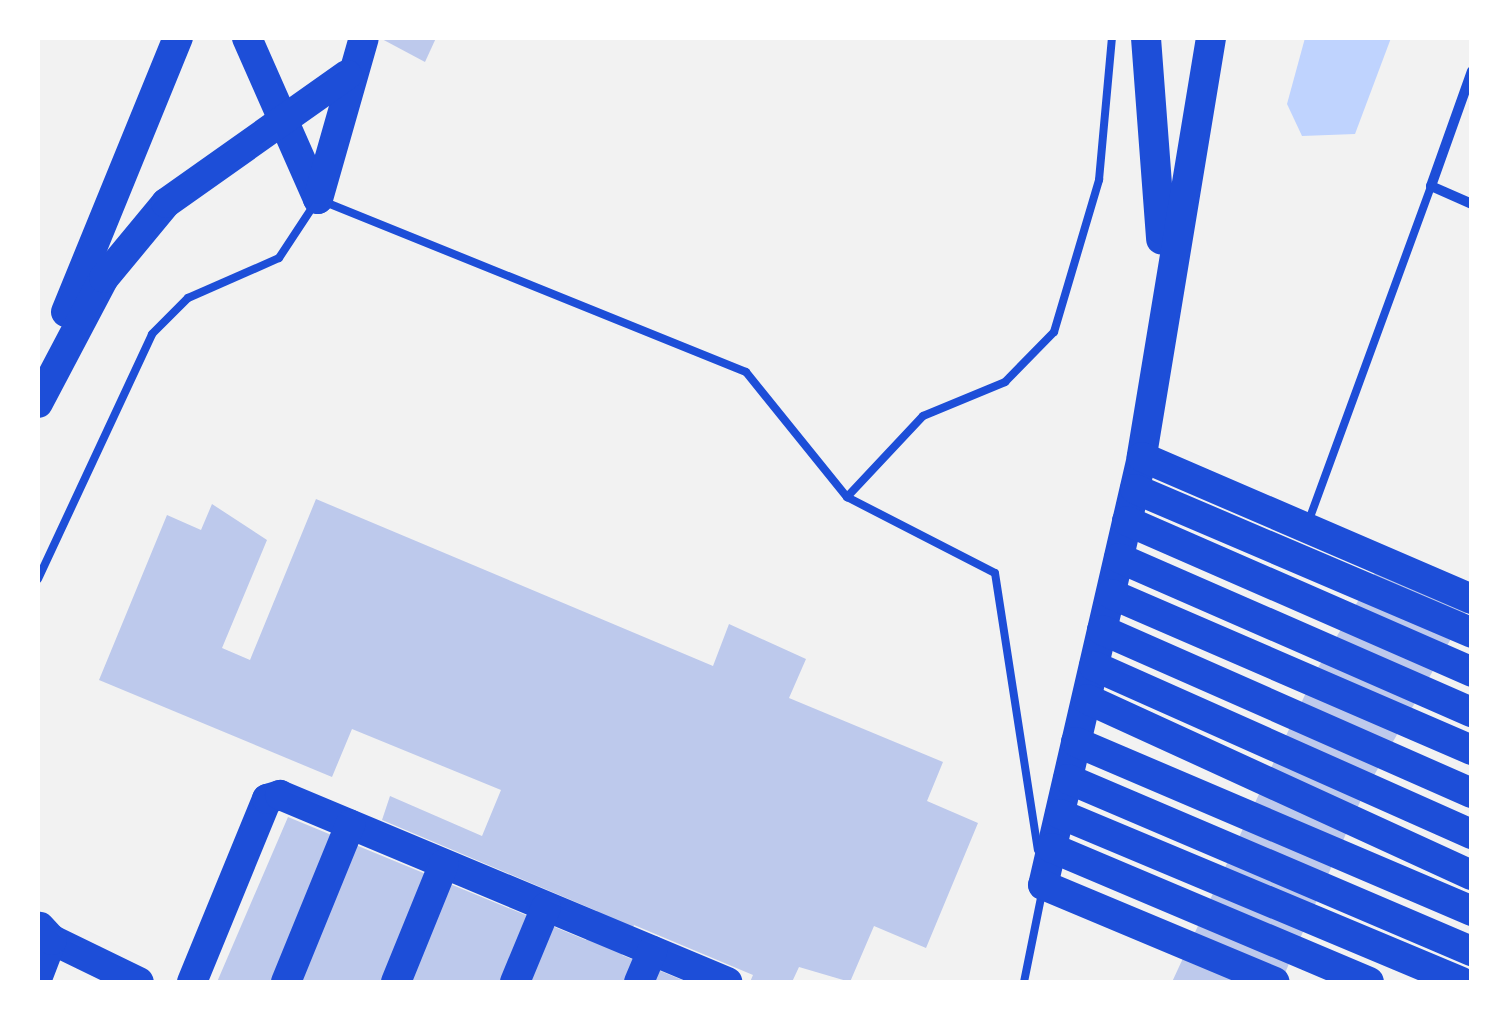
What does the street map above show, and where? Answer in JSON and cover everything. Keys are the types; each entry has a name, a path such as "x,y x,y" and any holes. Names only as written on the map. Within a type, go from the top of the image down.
{"highway":[{"path":"38,382 178,38"},
{"path":"246,38 318,199"},
{"path":"318,199 347,75 364,38"},
{"path":"1146,38 1164,287"},
{"path":"1211,38 1164,287 1142,457 1044,885 1274,982"},
{"path":"38,402 131,242 182,186 347,75"},
{"path":"1142,457 1472,598"},
{"path":"1135,489 1472,633"},
{"path":"1127,521 1472,672"},
{"path":"1119,558 1472,712"},
{"path":"1110,594 1472,750"},
{"path":"1102,630 1472,793"},
{"path":"1094,666 1472,834"},
{"path":"1086,698 1472,875"},
{"path":"1076,742 1472,911"},
{"path":"1068,779 1472,951"},
{"path":"192,982 267,798 280,795 728,982"},
{"path":"1060,814 1461,982"},
{"path":"286,982 350,825"},
{"path":"1052,848 1369,982"},
{"path":"396,982 444,864"},
{"path":"515,982 546,907"},
{"path":"38,976 42,932 140,982"},
{"path":"639,982 652,951"}],"street":[{"path":"1472,71 1431,186 1472,204"}],"lane":[{"path":"847,497 924,416 1005,382 1054,332 1099,180 1112,38"},
{"path":"1306,528 1431,186"},
{"path":"38,580 152,334 188,298 279,258 318,199 746,372 847,497 995,573 1044,885 1024,982"}],"water":[{"path":"1305,38 1391,38 1355,134 1302,136 1287,104"}],"building":[{"path":"380,38 436,38 425,62"},
{"path":"316,499 713,666 729,624 806,659 789,698 943,762 927,801 978,823 926,948 874,926 850,982 799,967 792,982 750,982 753,975 634,925 622,955 687,982 217,982 288,817 586,940 597,911 382,820 390,796 482,836 501,790 352,729 332,777 99,680 167,515 201,530 212,504 267,540 222,648 250,660"},
{"path":"1376,571 1466,612 1363,795 1281,982 1172,982 1316,671"}]}
